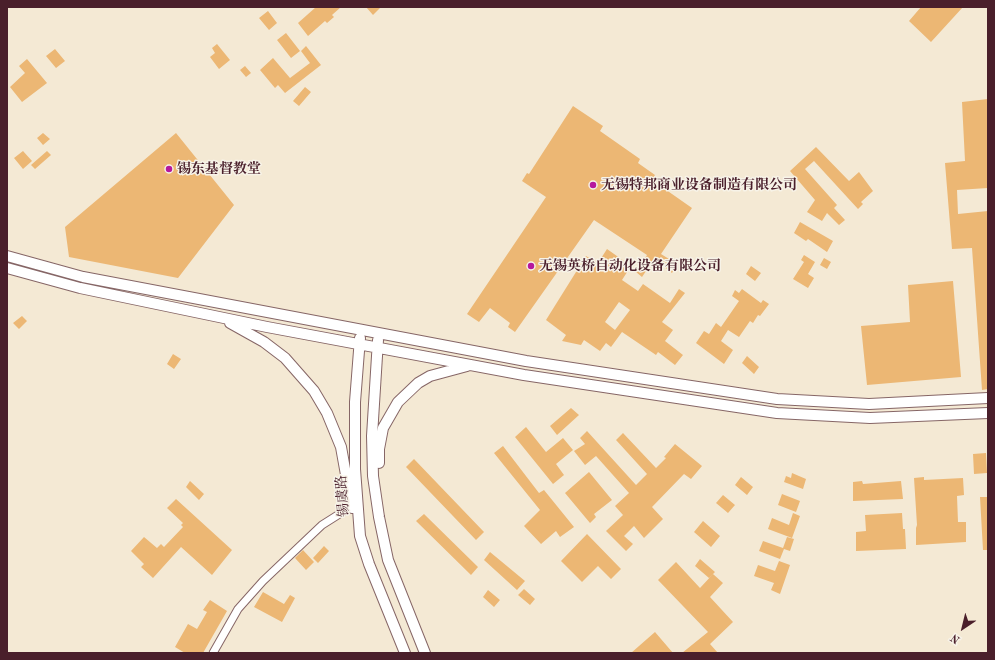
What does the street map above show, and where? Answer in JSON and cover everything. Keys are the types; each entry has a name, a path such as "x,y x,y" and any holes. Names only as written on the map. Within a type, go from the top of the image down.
{"main road":[{"path":"7,256 83,277 379,334 526,361 778,399 869,404 988,398"},
{"path":"7,268 80,288 359,344 524,375 777,413 870,418 988,413"},
{"path":"213,315 264,342 285,358 314,391 327,413 341,447 352,506 360,536"},
{"name":"锡虞路","path":"362,330 359,344 355,402 355,468 360,536 369,564 405,653"},
{"path":"379,334 372,436 373,476 379,517 388,560 425,653"},
{"path":"379,517 381,497 379,449 383,428 390,414 407,392 418,383 446,371 472,365"}],"street":[{"path":"213,653 238,609 263,581 322,525 352,506"}],"building":[{"path":"316,7 341,7 332,15 334,17 327,23 325,21 308,36 298,23"},
{"path":"366,7 381,7 373,15"},
{"path":"921,7 963,7 931,42 909,21"},
{"path":"268,11 277,23 269,30 259,18"},
{"path":"286,33 300,51 291,58 277,40"},
{"path":"217,44 230,60 219,69 210,57 215,53 212,48"},
{"path":"306,46 321,65 285,93 278,85 275,88 260,70 273,58 290,78 310,63 301,51"},
{"path":"55,49 65,61 56,68 46,56"},
{"path":"27,59 47,83 22,102 10,87 25,73 19,66"},
{"path":"245,66 251,73 246,77 240,70"},
{"path":"305,87 311,92 299,106 293,101"},
{"path":"988,99 988,188 957,190 958,214 988,211 988,389 982,390 972,248 952,249 945,163 965,161 962,102"},
{"name":"无锡特邦商业设备制造有限公司","path":"573,106 603,126 600,131 640,159 638,163 655,175 652,180 692,208 661,254 677,264 672,273 654,259 642,277 636,272 647,255 594,220 515,332 508,327 510,323 490,308 479,322 467,314 546,197 522,181 527,173 529,174"},
{"path":"43,133 50,139 43,145 37,138"},
{"name":"锡东基督教堂","path":"176,133 234,205 178,278 69,257 65,227"},
{"path":"816,147 849,181 859,172 873,191 861,202 863,204 858,209 814,161 805,169 837,205 834,208 845,220 839,225 827,213 822,221 807,212 815,200 790,171"},
{"path":"23,151 32,161 23,169 14,158"},
{"path":"47,151 51,155 35,169 31,165"},
{"path":"800,222 833,241 827,252 808,239 806,241 794,233"},
{"path":"607,249 631,266 622,280 638,291 643,284 670,303 679,289 685,293 662,322 673,330 665,341 683,355 675,365 658,352 656,355 622,332 611,347 606,343 600,351 584,340 581,345 562,341 566,335 546,320 586,256 598,263","holes":["619,302 630,310 615,330 605,322"]},
{"path":"804,255 815,262 808,274 814,278 808,288 793,279 804,262 801,260"},
{"path":"824,258 831,262 827,269 820,265"},
{"path":"751,266 761,273 755,281 746,274"},
{"path":"953,281 961,377 867,385 861,326 910,322 908,285"},
{"path":"742,289 761,303 763,300 769,304 760,316 758,315 753,323 750,321 739,337 728,330 721,341 733,350 724,364 696,343 704,331 709,334 716,323 721,327 739,301 732,296 735,290 739,293"},
{"path":"22,316 27,321 19,329 13,323"},
{"path":"173,354 181,359 174,369 167,364"},
{"path":"747,356 759,367 754,374 742,363"},
{"path":"571,408 579,415 557,435 550,426"},
{"path":"526,427 546,452 563,438 573,450 556,464 564,475 553,484 515,437"},
{"path":"587,431 636,485 647,474 616,440 623,433 656,468 666,458 664,457 675,444 702,466 691,479 684,474 652,507 663,519 644,538 634,526 624,536 633,544 626,551 606,531 623,515 615,506 629,493 596,456 585,465 574,451 585,444 580,438"},
{"path":"503,446 539,493 544,490 574,527 560,537 556,531 541,544 524,526 540,510 494,453"},
{"path":"986,453 987,473 974,474 973,454"},
{"path":"414,459 484,532 476,540 406,467"},
{"path":"589,472 612,500 594,514 596,517 590,523 565,493"},
{"path":"792,473 806,479 803,489 784,482 786,476 791,478"},
{"path":"741,477 753,487 747,495 735,485"},
{"path":"924,477 924,480 963,478 964,495 957,496 958,522 966,522 966,542 916,545 917,525 914,478"},
{"path":"190,481 204,494 199,500 186,487"},
{"path":"862,481 863,484 901,481 903,499 853,501 853,482"},
{"path":"782,494 800,501 796,512 778,505"},
{"path":"723,495 735,505 728,513 716,503"},
{"path":"980,497 988,497 988,550 983,550"},
{"path":"176,499 232,550 212,575 181,547 153,578 141,567 144,564 131,551 144,537 157,548 161,544 164,547 183,527 181,525 183,523 167,508"},
{"path":"793,513 800,516 792,538 768,529 772,518 789,525"},
{"path":"902,513 903,529 905,529 906,549 856,551 856,532 866,531 865,515"},
{"path":"424,514 478,567 471,575 416,521"},
{"path":"703,521 720,536 711,547 694,532"},
{"path":"587,534 621,569 611,579 598,566 582,582 561,561"},
{"path":"787,537 794,539 790,551 784,549 780,559 759,551 763,541 783,548"},
{"path":"324,546 329,551 318,563 313,558"},
{"path":"303,550 314,562 306,570 295,558"},
{"path":"490,552 525,581 517,590 484,560"},
{"path":"700,559 715,572 709,578 695,566"},
{"path":"779,561 790,565 780,594 771,590 774,583 754,576 758,565 775,571"},
{"path":"676,562 700,588 713,574 723,583 710,597 733,622 710,644 718,653 682,653 708,632 658,580"},
{"path":"524,589 535,599 530,605 518,595"},
{"path":"488,590 500,600 494,607 483,597"},
{"path":"263,592 284,604 290,595 295,598 282,622 254,607"},
{"path":"210,600 227,611 203,653 185,653 175,647 188,624 197,629 207,612 203,610"},
{"path":"655,632 673,653 631,653"}],"place":[{"name":"锡东基督教堂","path":"169,169"},
{"name":"无锡特邦商业设备制造有限公司","path":"593,185"},
{"name":"无锡英桥自动化设备有限公司","path":"531,266"}]}
